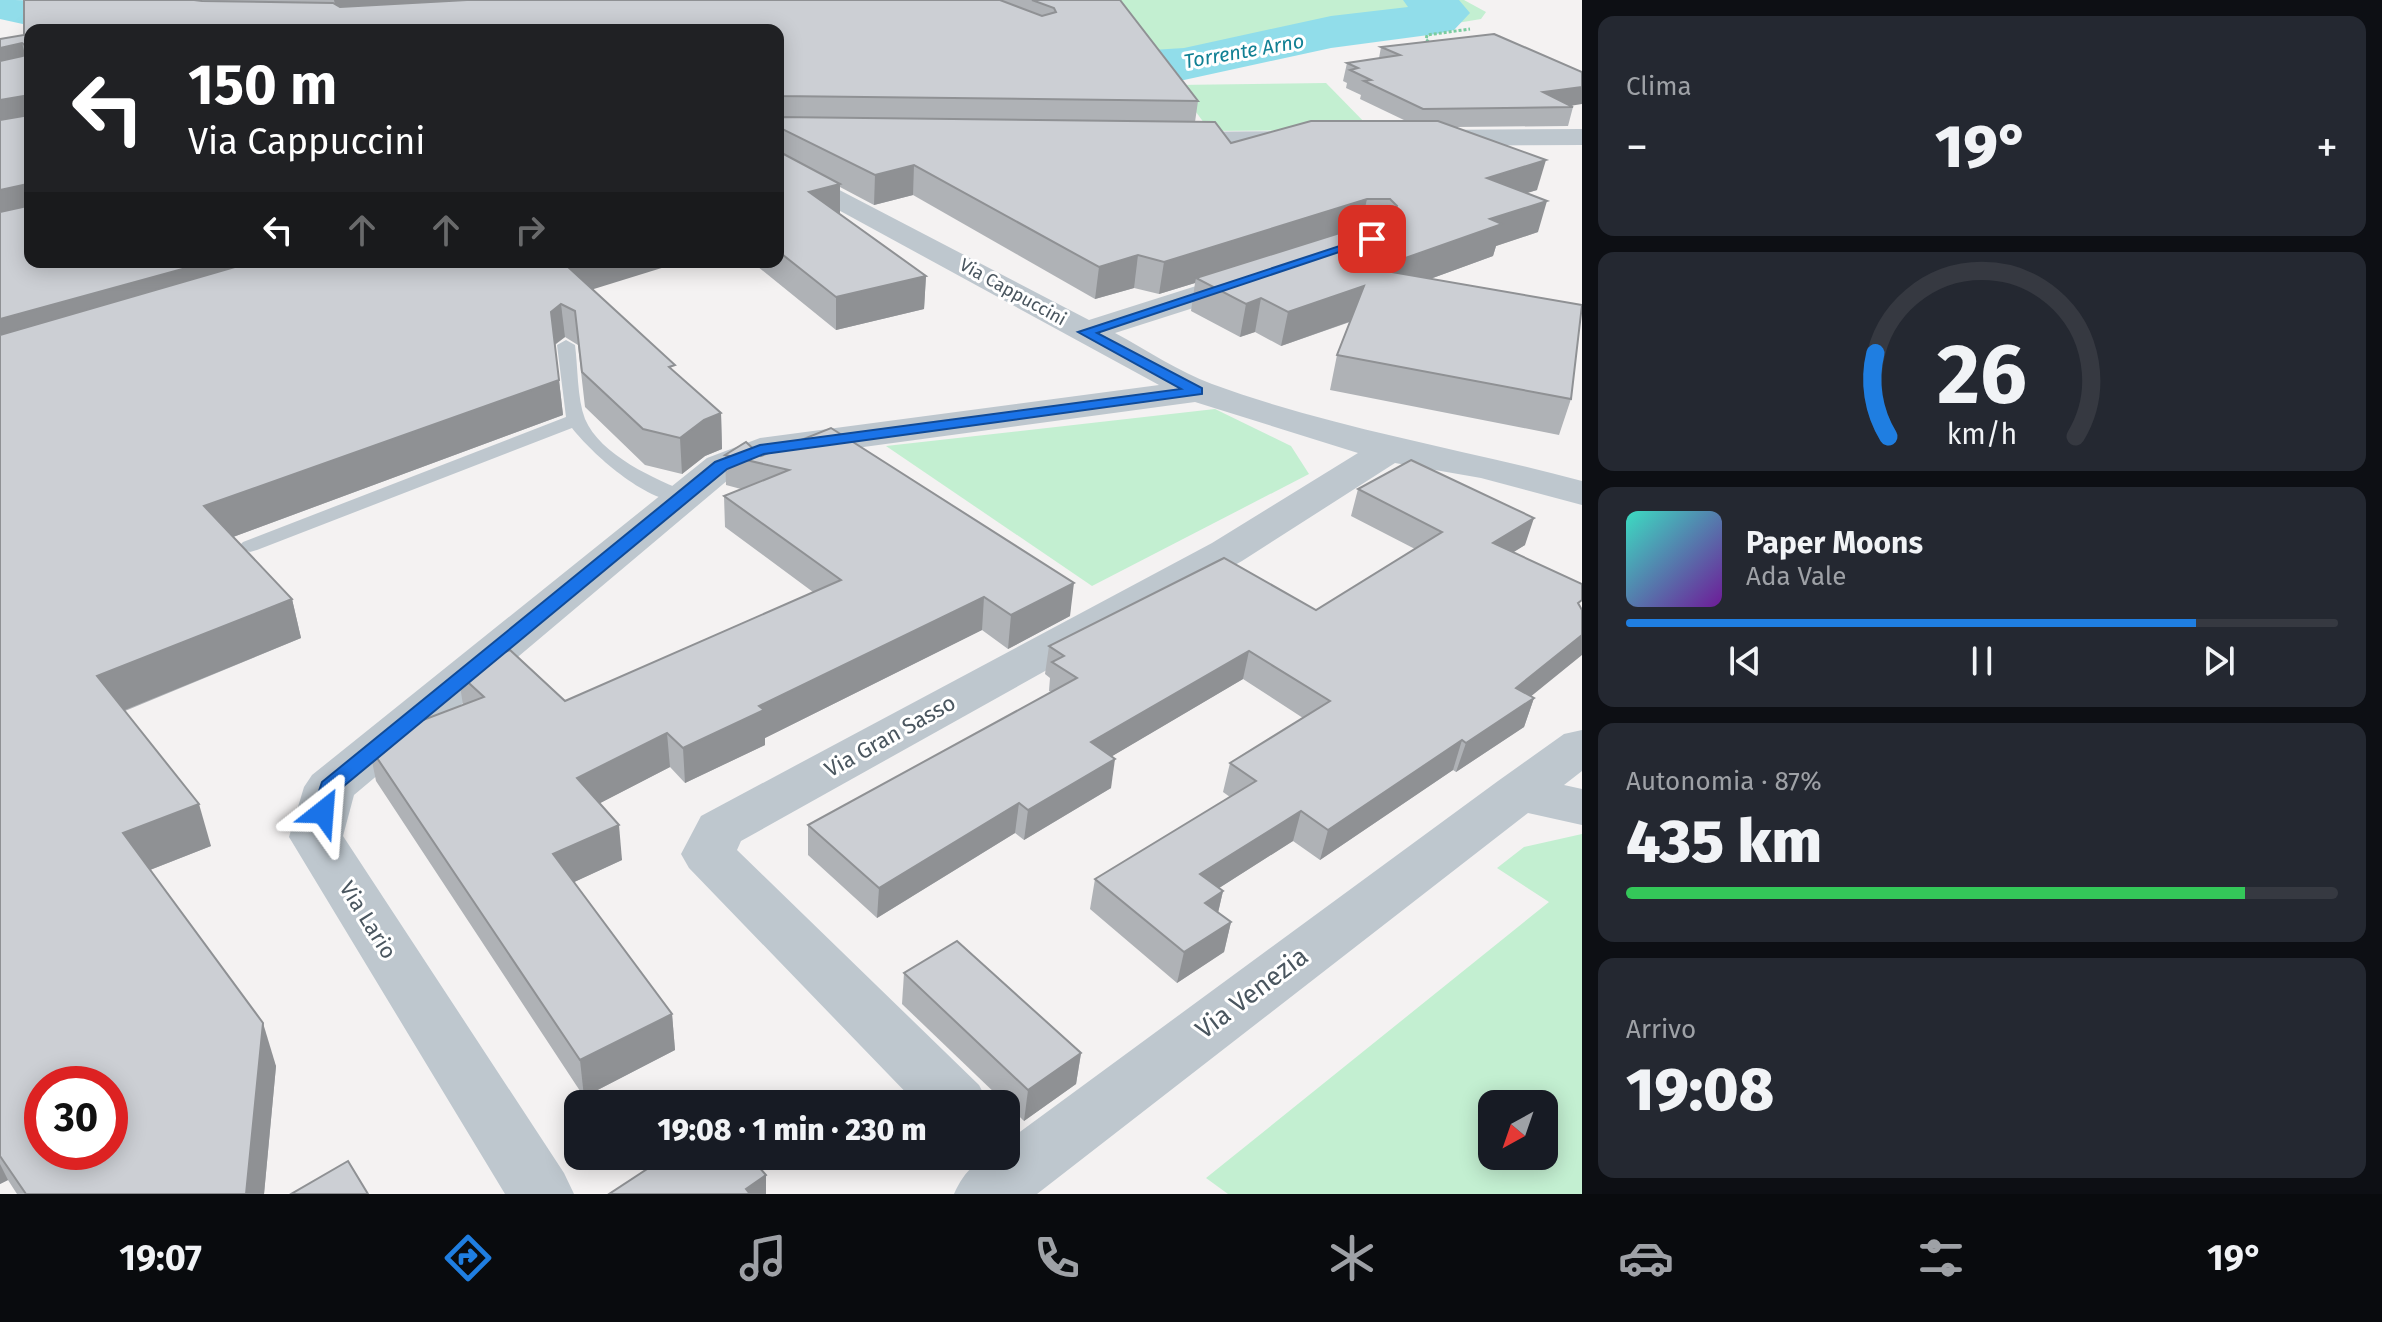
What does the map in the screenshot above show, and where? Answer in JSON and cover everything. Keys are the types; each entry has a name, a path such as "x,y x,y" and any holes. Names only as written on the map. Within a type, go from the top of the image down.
{"street":[{"path":"1397,138 1582,137"},
{"path":"1149,140 1335,139"},
{"name":"Via Cappuccini","path":"784,171 1197,391 1389,450 1484,467 1582,493"},
{"path":"1085,332 1281,269"},
{"name":"Via Lario","path":"541,1194 316,837 330,787 721,466 760,450 1197,391"},
{"name":"Via Gran Sasso","path":"943,1090 708,854 720,829 1227,552 1389,450"},
{"name":"Via Cappuccini","path":"1484,467 1582,470"},
{"name":"Via Venezia","path":"1004,1172 1582,746"},
{"path":"1516,793 1582,807"}],"lane":[{"path":"566,345 576,420 602,455 643,482 683,497"},
{"path":"250,546 576,420"}],"path":[{"path":"1437,46 1426,40 1427,35 1470,29"}],"green space":[{"path":"1083,0 1464,0 1486,12 1481,19 1439,26 1408,36 1372,37 1171,72"},
{"path":"1326,83 1372,130 1210,131 1176,85"},
{"path":"1215,409 1291,446 1309,474 1092,586 886,446"},
{"path":"1582,834 1582,1194 1228,1194 1206,1178 1549,902 1497,868 1524,847"}],"building":[{"path":"24,0 333,3 340,7 467,0 1000,0 1042,16 1056,12 1054,8 1032,0 1120,0 1198,101 784,96 784,24 24,24"},
{"path":"1494,34 1582,72 1582,87 1543,92 1573,107 1423,109 1364,81 1371,80 1350,70 1358,68 1347,63 1400,55 1381,47"},
{"path":"24,35 24,44 0,48 0,39"},
{"path":"24,53 24,96 0,100 0,61 23,56"},
{"path":"24,116 24,268 186,268 0,319 0,212 23,207 23,185 0,190 0,120"},
{"path":"784,117 1215,122 1231,143 1311,121 1438,121 1546,160 1487,178 1547,201 1490,219 1502,224 1374,269 1582,305 1571,399 1337,355 1364,286 1288,312 1261,298 1246,304 1196,278 1391,217 1397,206 1390,199 1367,199 1164,262 1138,255 1099,267 914,165 875,175 784,130"},
{"path":"784,154 840,184 809,192 926,276 836,297 784,256"},
{"path":"231,268 569,268 675,365 669,367 721,413 704,420 680,438 643,429 582,372 575,311 561,304 551,312 559,380 204,506 292,599 97,676 199,804 123,833 263,1023 246,1194 26,1194 0,1156 0,335"},
{"path":"831,428 1074,583 1011,615 984,597 759,706 764,710 683,748 667,733 577,778 619,825 553,854 672,1014 580,1060 369,746 381,736 484,697 458,673 510,650 565,701 841,580 724,496 789,470 725,455 746,442 761,456"},
{"path":"1411,460 1534,518 1493,543 1582,584 1582,600 1578,603 1582,610 1582,635 1516,688 1534,698 1466,743 1462,740 1328,830 1301,811 1200,874 1223,891 1205,903 1231,922 1184,952 1095,879 1256,781 1230,763 1330,701 1249,651 1091,742 1115,759 1028,810 1019,803 879,888 808,825 1077,678 1052,662 1064,656 1049,646 1224,558 1316,610 1442,532 1358,489"},
{"path":"957,941 1081,1053 1028,1090 904,973"},
{"path":"348,1161 368,1194 291,1194"},
{"path":"646,1170 762,1170 766,1175 746,1189 750,1194 609,1194"}],"waterway":[{"name":"Torrente Arno","path":"784,61 870,54 1152,66 1184,64 1331,32 1436,19 1445,13 1427,0"},
{"name":"Torrente Arno","path":"0,4 49,12 81,24"}],"route":[{"path":"323,812 330,787 721,466 760,450 1197,391 1085,332 1372,239"}]}
